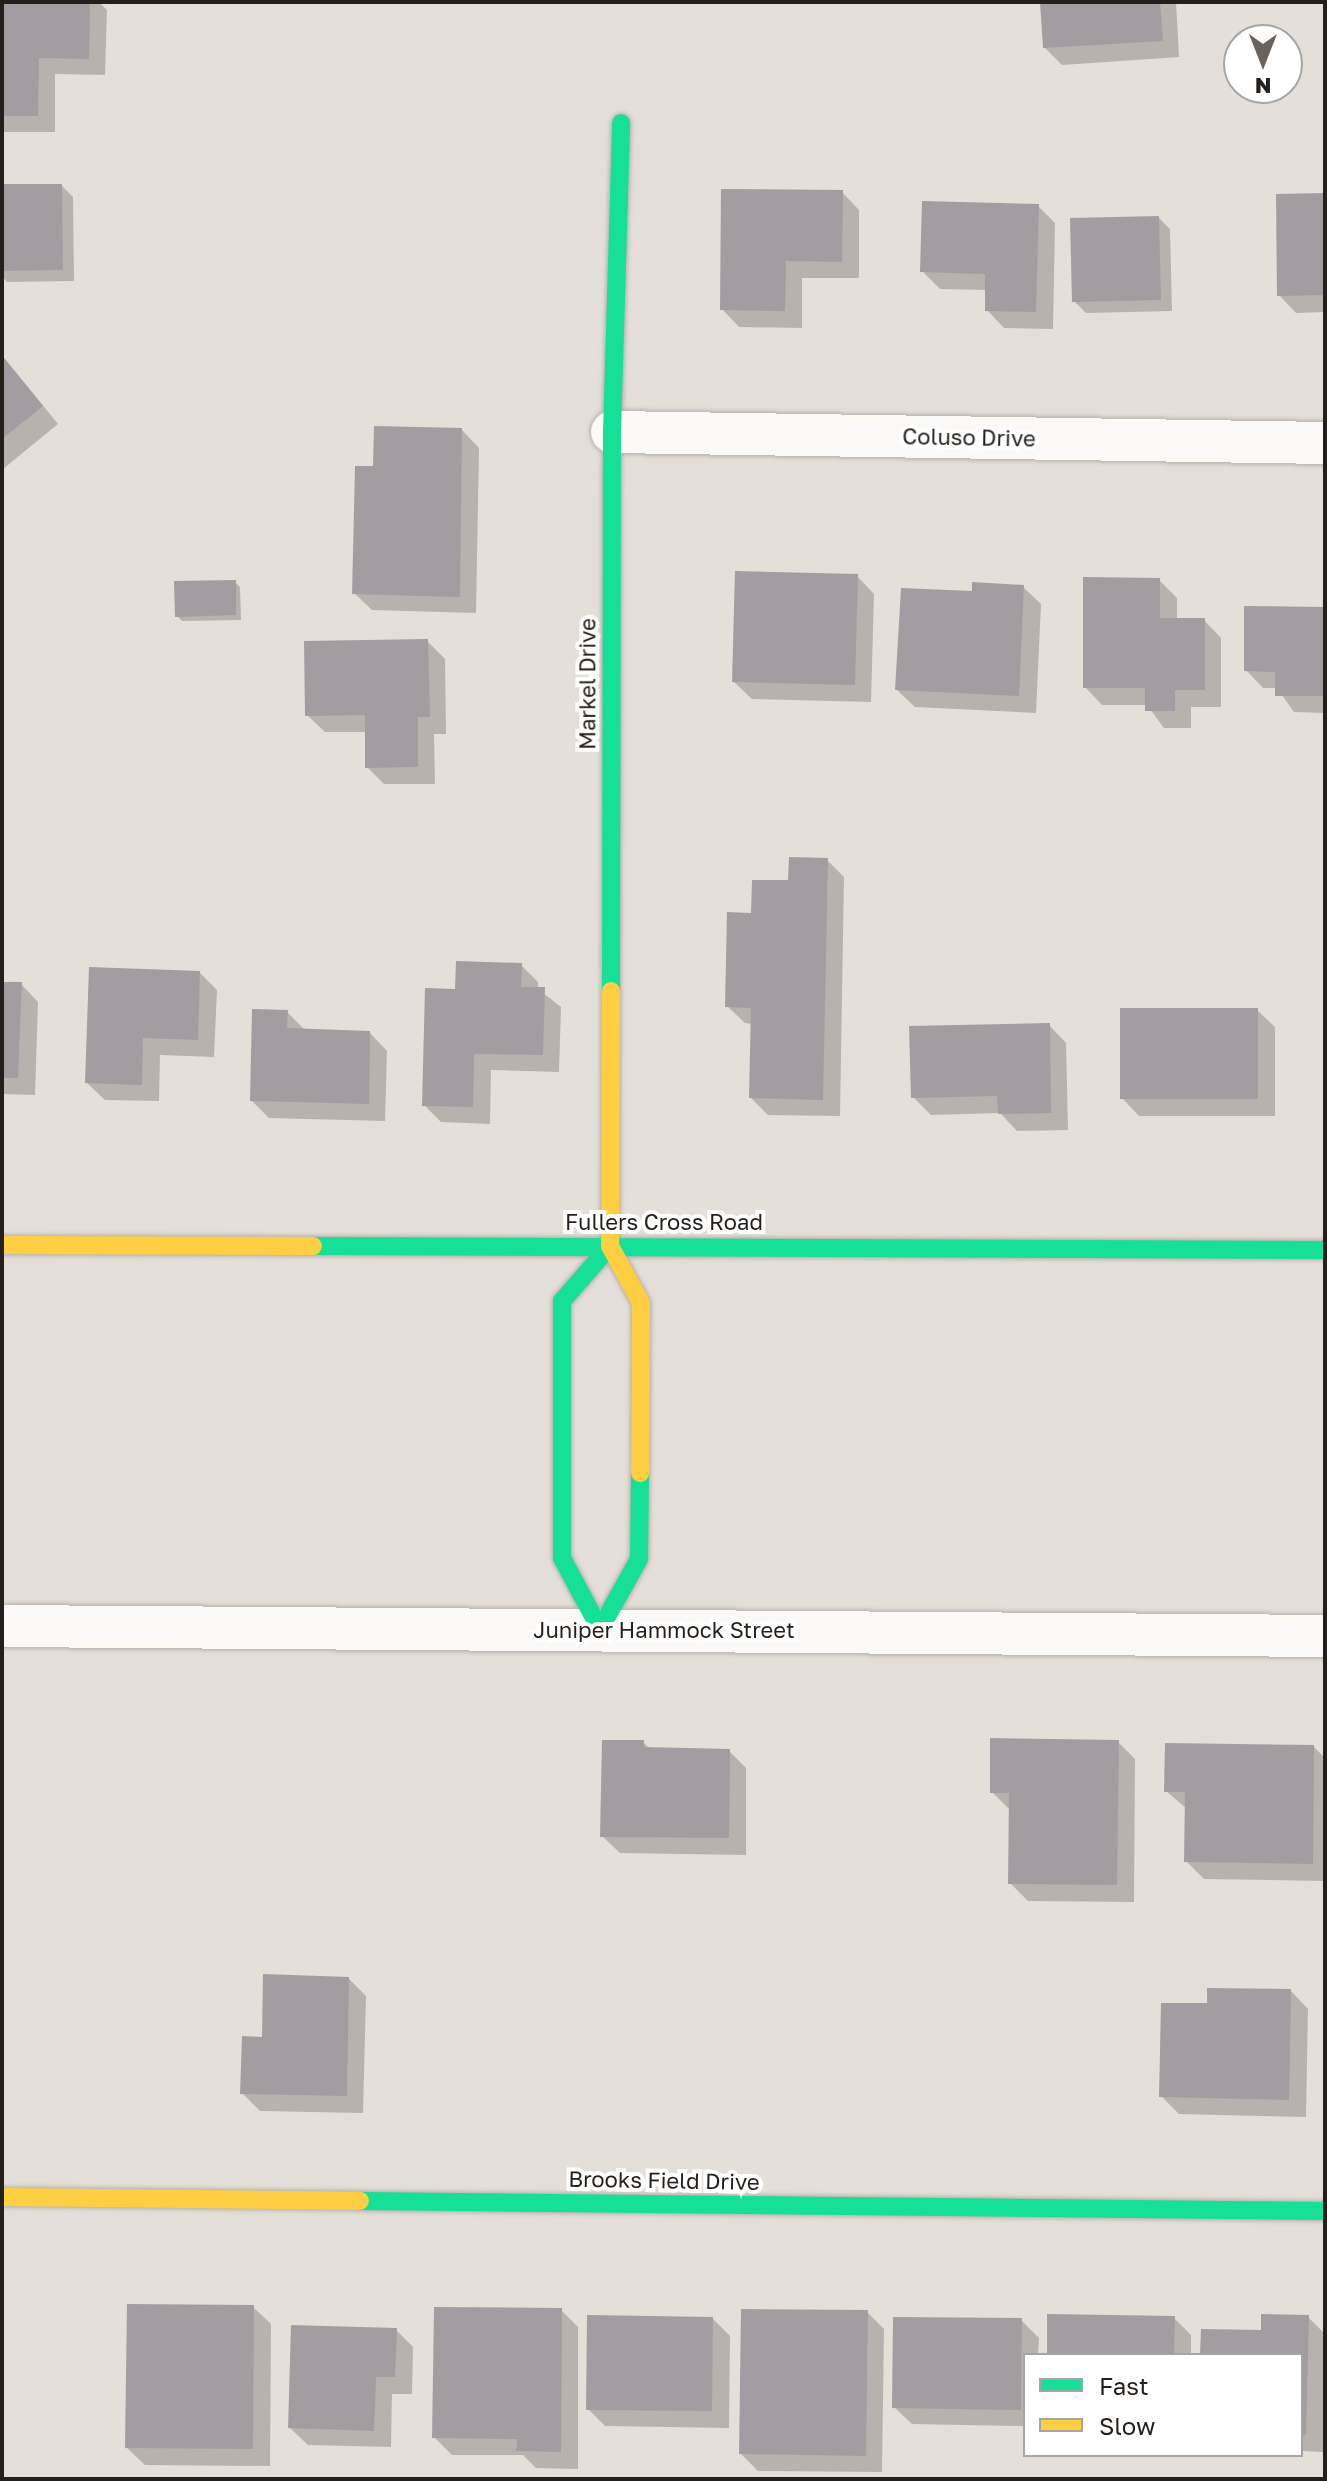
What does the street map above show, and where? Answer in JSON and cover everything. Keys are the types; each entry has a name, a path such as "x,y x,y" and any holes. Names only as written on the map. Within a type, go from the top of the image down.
{"street":[{"name":"Markel Drive","path":"610,1246 612,432 621,123"},
{"name":"Coluso Drive","path":"612,432 1325,443"},
{"name":"Fullers Cross Road","path":"2,1245 1325,1250"},
{"path":"610,1246 641,1303 639,1559 600,1629 562,1558 562,1301 610,1246"},
{"name":"Juniper Hammock Street","path":"2,1626 1325,1636"},
{"name":"Brooks Field Drive","path":"2,2197 1325,2211"}],"building":[{"path":"2,2 90,2 89,59 39,58 38,116 2,116"},
{"path":"1040,2 1160,2 1163,41 1043,48"},
{"path":"2,184 62,184 63,270 2,271"},
{"path":"721,189 843,190 842,262 786,261 785,311 720,310"},
{"path":"1325,193 1325,295 1277,296 1276,194"},
{"path":"922,201 1039,204 1036,312 985,311 985,274 920,272"},
{"path":"1159,216 1161,300 1072,302 1070,218"},
{"path":"2,356 43,406 2,439"},
{"path":"374,426 462,428 460,597 352,594 355,466 373,466"},
{"path":"735,571 858,574 855,685 732,682"},
{"path":"1083,577 1160,578 1160,618 1205,618 1205,690 1175,690 1175,711 1145,711 1145,688 1083,688"},
{"path":"236,580 236,615 175,617 174,581"},
{"path":"972,582 1024,585 1019,696 895,690 901,588 972,591"},
{"path":"1244,606 1325,607 1325,696 1275,696 1275,672 1244,671"},
{"path":"428,639 430,717 418,717 418,767 365,768 365,715 305,716 304,641"},
{"path":"789,857 828,858 823,1100 749,1098 751,1008 725,1007 727,912 751,913 752,880 788,880"},
{"path":"456,961 522,963 521,987 545,987 543,1055 474,1054 473,1107 422,1106 425,988 455,989"},
{"path":"89,967 200,971 198,1040 143,1038 142,1085 85,1083"},
{"path":"2,982 22,982 18,1078 2,1078"},
{"path":"1120,1008 1258,1008 1258,1099 1120,1099"},
{"path":"252,1009 288,1010 287,1028 370,1031 369,1104 250,1101"},
{"path":"1050,1023 1051,1113 998,1114 997,1096 911,1098 909,1026"},
{"path":"990,1738 1119,1740 1117,1885 1008,1884 1009,1793 990,1793"},
{"path":"602,1740 644,1740 644,1747 730,1749 729,1838 600,1837"},
{"path":"1165,1743 1314,1745 1313,1864 1184,1862 1185,1792 1164,1792"},
{"path":"263,1974 349,1977 347,2096 240,2094 242,2036 262,2037"},
{"path":"1207,1988 1291,1989 1289,2100 1159,2097 1161,2003 1207,2003"},
{"path":"127,2304 254,2305 253,2449 125,2448"},
{"path":"434,2307 562,2308 561,2452 516,2451 517,2439 432,2438"},
{"path":"741,2309 868,2310 866,2456 739,2454"},
{"path":"1047,2314 1175,2316 1174,2353 1047,2353"},
{"path":"1261,2314 1309,2315 1306,2435 1303,2435 1303,2353 1200,2353 1201,2329 1261,2330"},
{"path":"587,2315 713,2317 712,2411 586,2410"},
{"path":"893,2317 1022,2318 1021,2410 892,2408"},
{"path":"291,2325 397,2328 395,2377 376,2377 374,2431 288,2428"}],"traffic: fast":[{"path":"611,991 612,432 621,123"},
{"path":"313,1246 1325,1250"},
{"path":"610,1246 562,1301 562,1558 600,1629 639,1559 640,1473"},
{"path":"360,2201 1325,2211"}],"traffic: slow":[{"path":"611,991 610,1246 641,1303 640,1473"},
{"path":"2,1245 313,1246"},
{"path":"2,2197 360,2201"}]}
